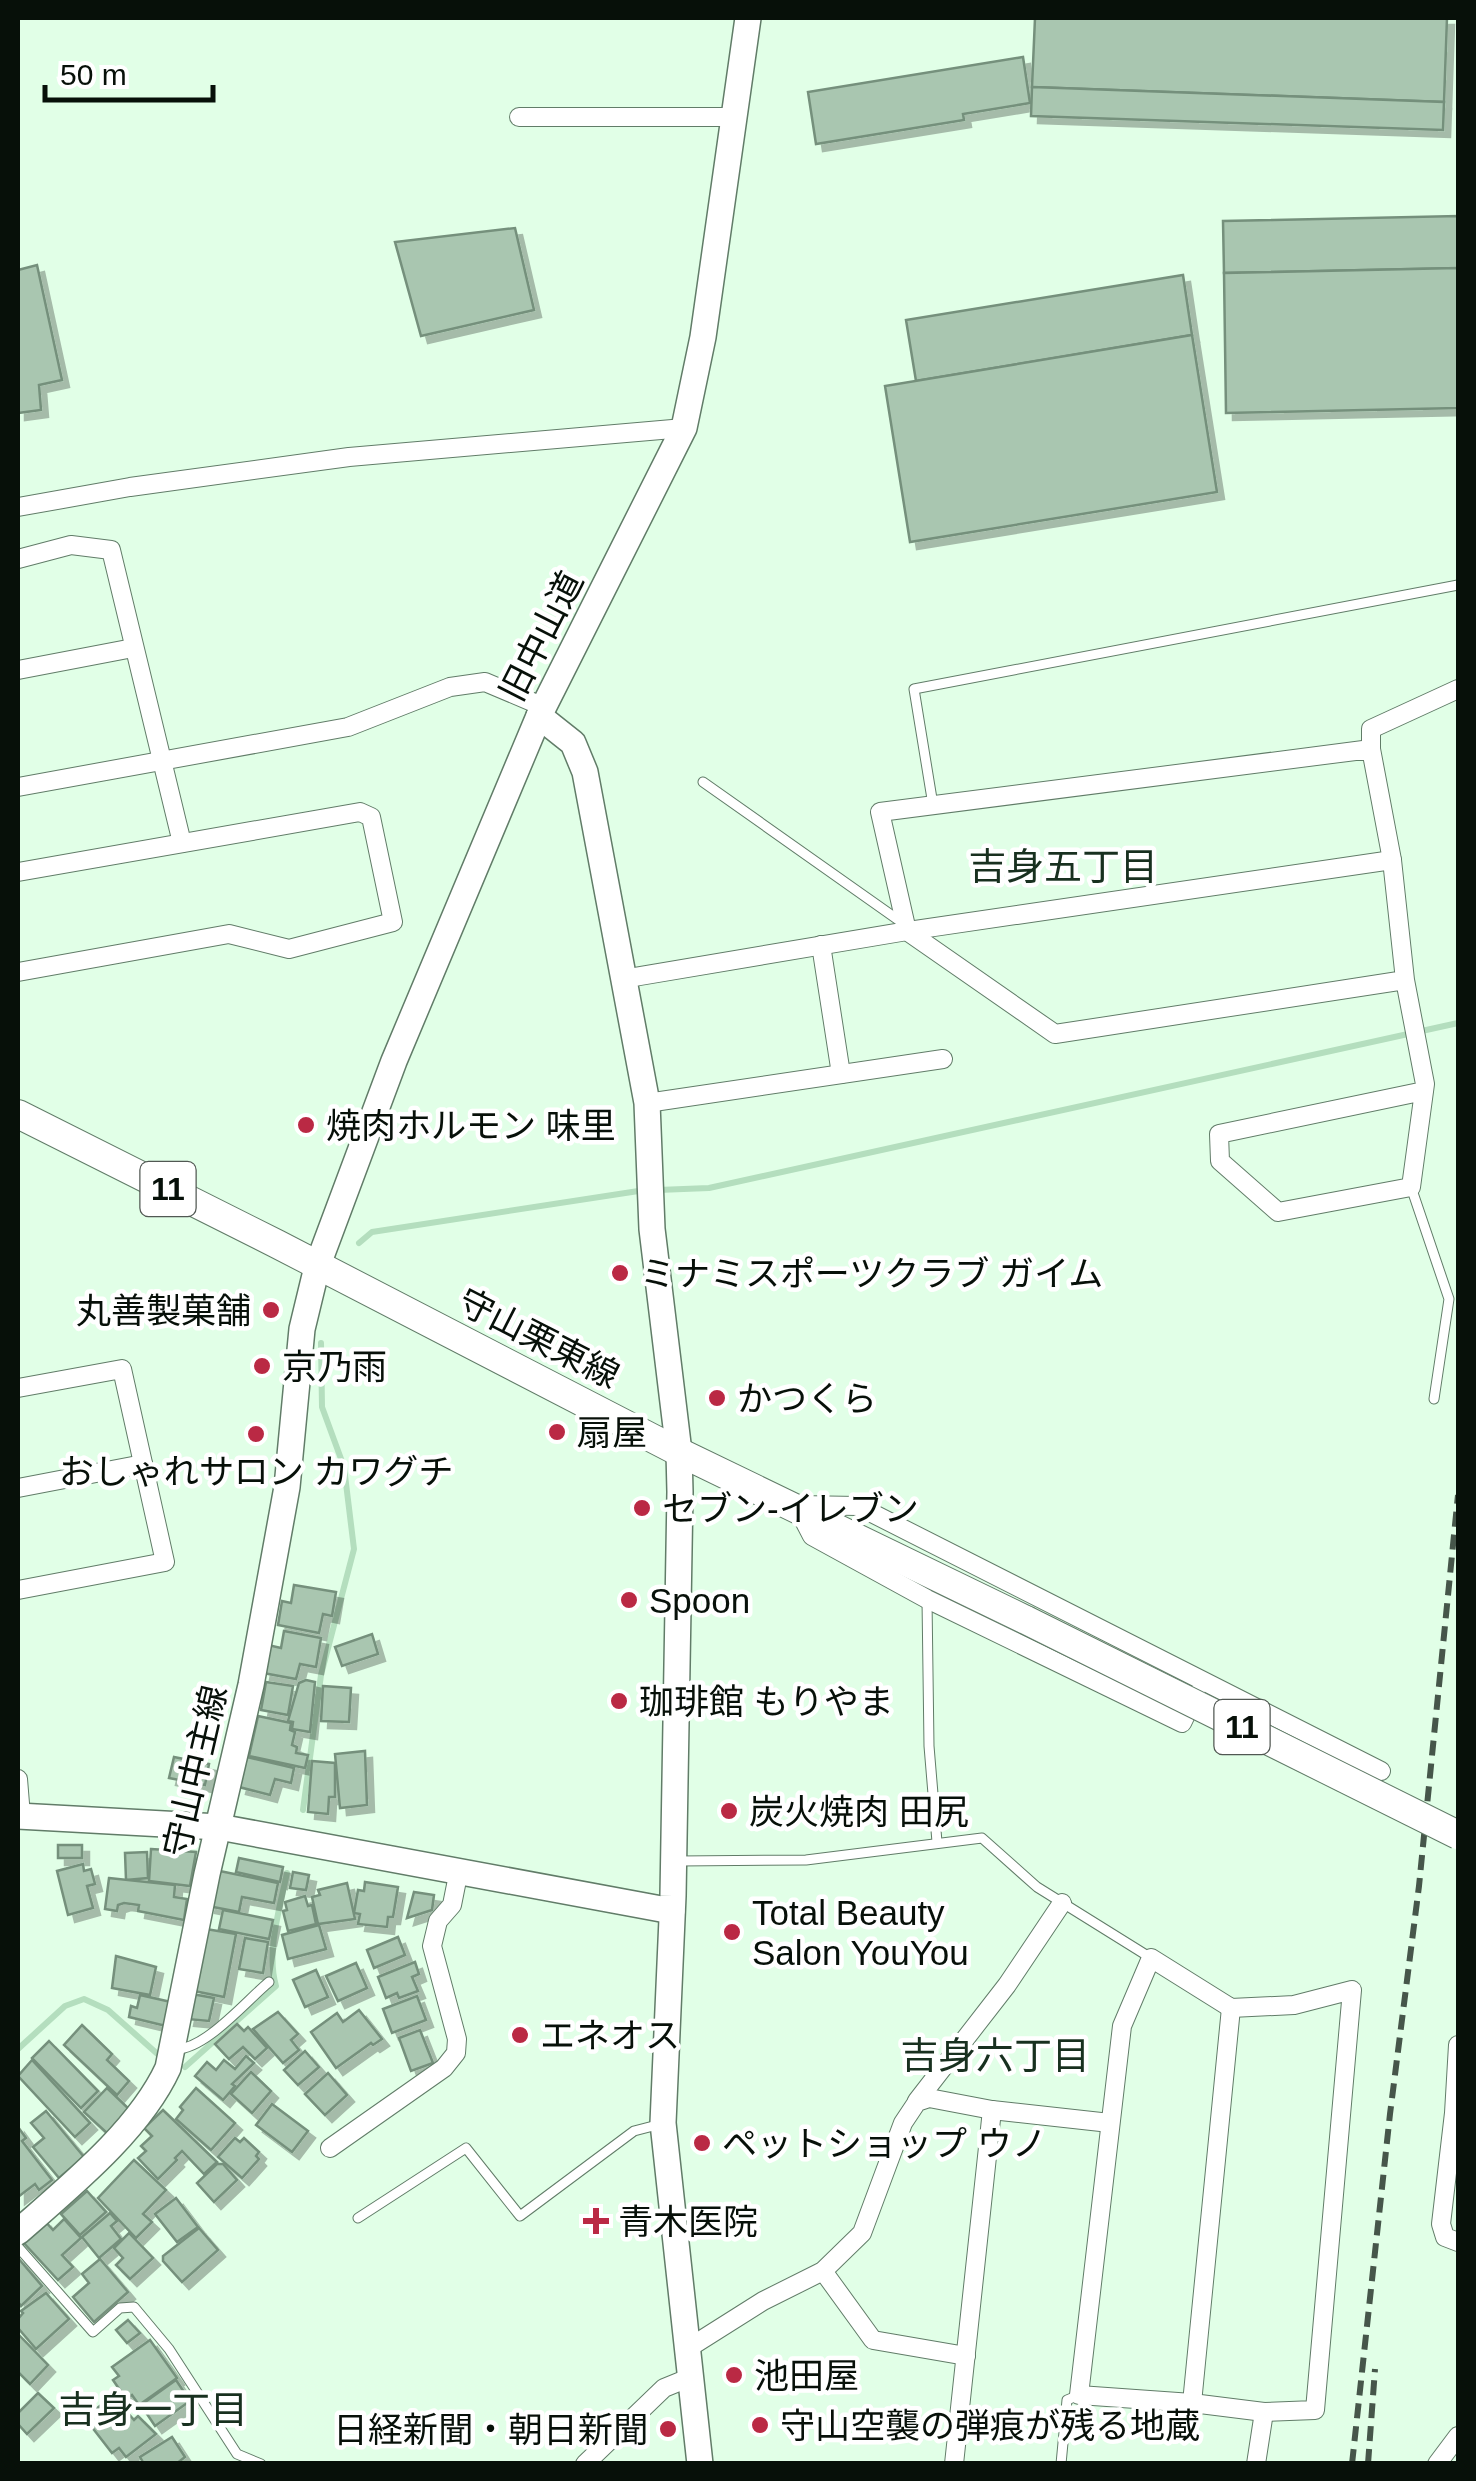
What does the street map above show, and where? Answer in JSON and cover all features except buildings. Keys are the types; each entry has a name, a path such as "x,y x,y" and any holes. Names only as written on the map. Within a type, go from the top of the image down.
{"main road":[{"name":"守山栗東線","path":"18,1114 679,1452 1458,1835"}],"street":[{"name":"旧中山道","path":"317,1266 394,1061 541,711 684,428 703,338 748,18"},
{"path":"519,117 733,117"},
{"path":"18,507 348,457 684,428"},
{"path":"18,560 71,545 111,550 182,843"},
{"path":"18,670 133,648"},
{"path":"18,786 348,727 450,686 485,682 541,711 573,744 585,772 647,1103 651,1190 679,1452 672,1911 663,2123 700,2464"},
{"path":"1424,1090 1218,1134 1220,1161 1278,1212 1411,1188 1424,1090 1371,729 1458,688"},
{"path":"1371,749 880,812 907,929 1055,1034 1405,980"},
{"path":"18,872 360,812 371,817 393,922 289,948 229,934 18,972"},
{"path":"622,979 907,929 1392,860"},
{"path":"822,945 841,1074"},
{"path":"647,1103 943,1059"},
{"name":"守山中主線","path":"18,2232 84,2171 147,2103 164,2078 251,1686 287,1488 302,1328 317,1266"},
{"path":"18,1388 122,1369 166,1562 18,1590"},
{"path":"18,1488 143,1464"},
{"path":"793,1507 858,1506 1380,1770"},
{"path":"793,1507 812,1536 927,1599 1182,1723 1202,1680"},
{"path":"18,1778 19,1816 220,1828 672,1911"},
{"path":"330,2148 444,2068 456,2053 457,2038 432,1946 438,1920 452,1905 459,1870"},
{"path":"688,2349 763,2301 824,2271 862,2233 903,2123 1007,1985 1062,1903"},
{"path":"1150,1958 1231,2008 1294,2005 1352,1990 1316,2410 1264,2412 1080,2395 1122,2026 1150,1958"},
{"path":"1192,2403 1231,2008"},
{"path":"1458,2045 1456,2113 1441,2224 1445,2237 1458,2242"},
{"path":"917,2102 929,2098 992,2110 1110,2123"},
{"path":"954,2464 992,2110"},
{"path":"824,2271 873,2340 966,2356"},
{"path":"585,2464 664,2388 692,2378"},
{"path":"1256,2464 1264,2412"},
{"path":"1437,2464 1458,2436"}],"lane":[{"path":"934,806 914,689 1458,584"},
{"path":"703,782 907,929"},
{"path":"1411,1188 1448,1299 1434,1399"},
{"path":"927,1599 929,1746 936,1842"},
{"path":"672,1861 806,1860 982,1838 1036,1887 1150,1958"},
{"path":"172,2049 182,2050 202,2042 269,1982"},
{"path":"358,2218 466,2148 520,2216 634,2132 663,2123"},
{"path":"18,2247 93,2332 120,2308 134,2307 169,2349 235,2459 260,2464"},
{"path":"1062,2464 1067,2400 1080,2395"}],"waterway":[{"path":"658,1190 709,1188 1458,1023"},
{"path":"359,1243 372,1232 645,1190"},
{"path":"303,1810 321,1675 354,1549 344,1467 322,1407 321,1343"},
{"path":"185,2067 276,1986 273,1944 287,1873"},
{"path":"18,2049 65,2006 84,1999 108,2010 162,2058"}],"railway":[{"path":"1352,2464 1419,1886 1458,1495"},
{"path":"1368,2464 1375,2369"}],"place":[{"name":"焼肉ホルモン 味里","path":"306,1125"},
{"name":"ミナミスポーツクラブ ガイム","path":"620,1273"},
{"name":"丸善製菓舗","path":"271,1310"},
{"name":"京乃雨","path":"262,1366"},
{"name":"かつくら","path":"717,1398"},
{"name":"扇屋","path":"557,1432"},
{"name":"おしゃれサロン カワグチ","path":"256,1434"},
{"name":"セブン-イレブン","path":"642,1508"},
{"name":"Spoon","path":"629,1600"},
{"name":"珈琲館 もりやま","path":"619,1701"},
{"name":"炭火焼肉 田尻","path":"729,1811"},
{"name":"Total Beauty Salon YouYou","path":"732,1932"},
{"name":"エネオス","path":"520,2035"},
{"name":"ペットショップ ウノ","path":"702,2143"},
{"name":"青木医院","path":"596,2221"},
{"name":"池田屋","path":"734,2375"},
{"name":"守山空襲の弾痕が残る地蔵","path":"760,2425"},
{"name":"日経新聞・朝日新聞","path":"668,2429"}],"district":[{"name":"吉身五丁目","path":"1063,867"},
{"name":"吉身六丁目","path":"995,2056"},
{"name":"吉身一丁目","path":"153,2410"}]}
